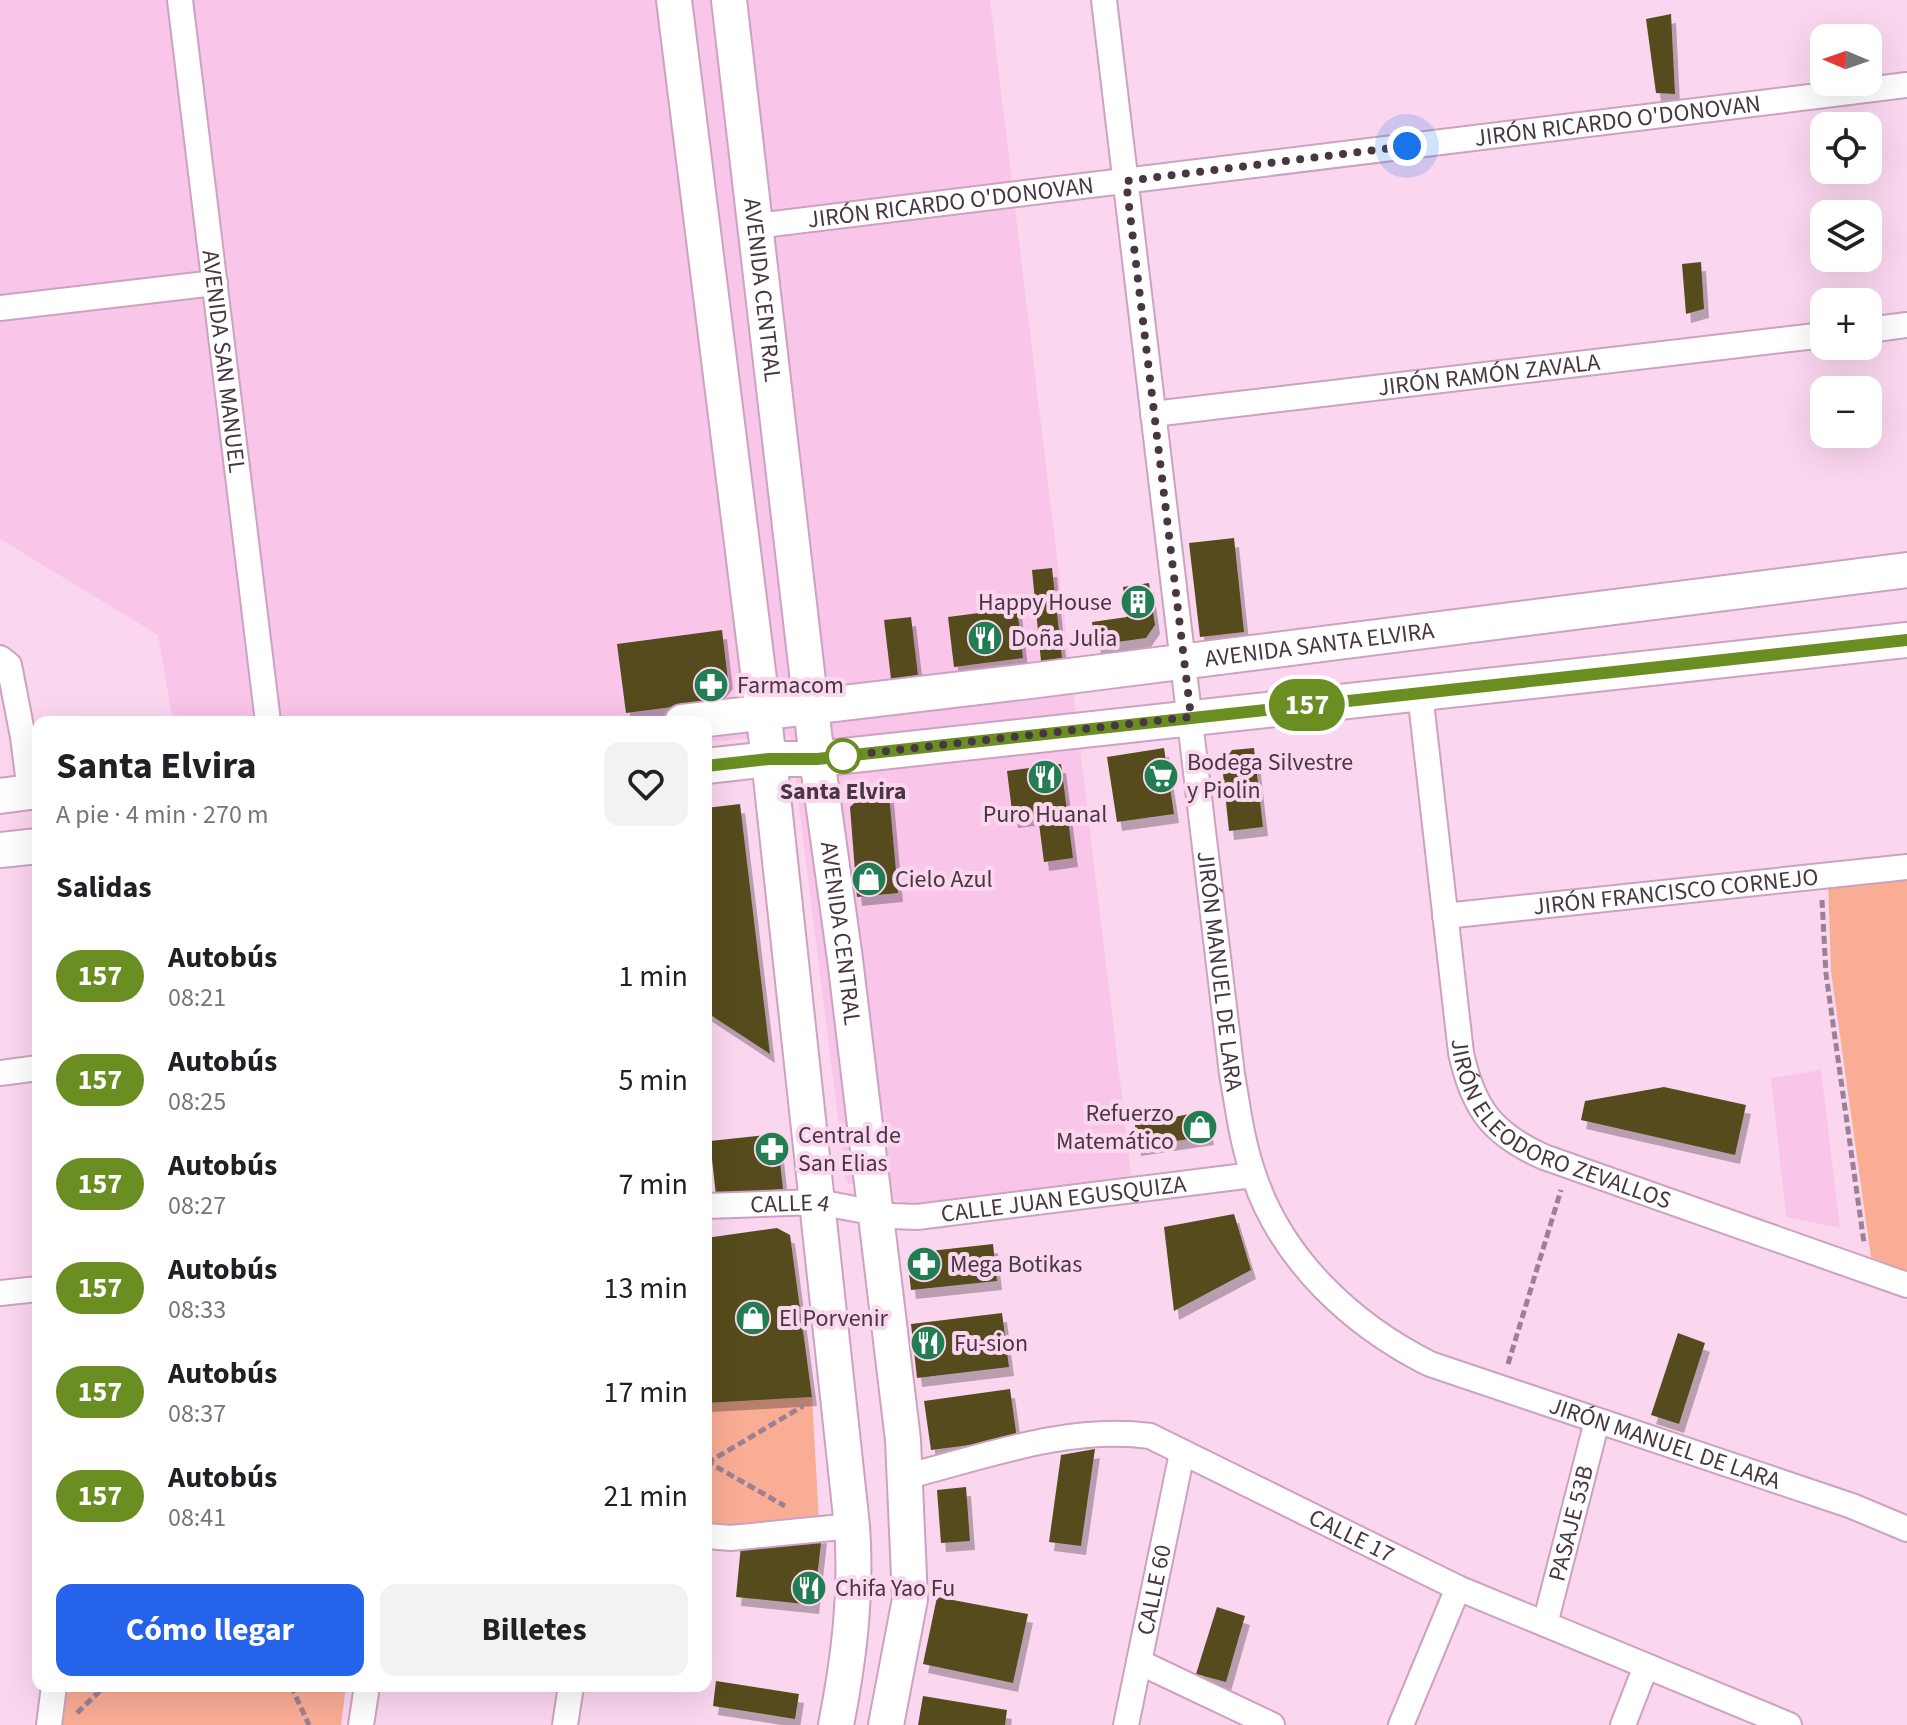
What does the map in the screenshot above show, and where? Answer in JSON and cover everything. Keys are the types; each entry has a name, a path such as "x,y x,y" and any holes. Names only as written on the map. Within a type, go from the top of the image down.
{"main road":[{"name":"AVENIDA CENTRAL","path":"674,0 769,759 852,1526 856,1574 848,1665 836,1725"},
{"name":"AVENIDA CENTRAL","path":"729,0 817,759 903,1440 910,1599 886,1725"},
{"name":"AVENIDA SANTA ELVIRA","path":"712,719 1907,570"},
{"path":"712,765 769,759 817,759 1907,640"},
{"path":"0,850 32,847"}],"street":[{"name":"AVENIDA SAN MANUEL","path":"180,0 267,716"},
{"name":"JIRÓN MANUEL DE LARA","path":"1104,0 1232,1074 1253,1175 1267,1209 1286,1240 1327,1292 1353,1315 1407,1353 1430,1364 1852,1506 1907,1529"},
{"name":"JIRÓN RICARDO O'DONOVAN","path":"756,226 1907,85"},
{"path":"0,308 215,283"},
{"path":"1882,328 1907,325"},
{"name":"JIRÓN RAMÓN ZAVALA","path":"1153,414 1810,337"},
{"path":"0,658 9,665 23,793"},
{"name":"JIRÓN ELEODORO ZEVALLOS","path":"1420,693 1461,1053 1466,1079 1475,1101 1491,1122 1506,1137 1523,1147 1568,1165 1907,1285"},
{"name":"JIRÓN FRANCISCO CORNEJO","path":"1445,916 1907,867"},
{"path":"0,1073 32,1069"},
{"name":"CALLE JUAN EGUSQUIZA","path":"875,1212 917,1217 1253,1175"},
{"name":"CALLE 4","path":"712,1206 818,1202 875,1212"},
{"path":"0,1293 32,1290"},
{"name":"PASAJE 53B","path":"1545,1624 1597,1421"},
{"name":"CALLE 17","path":"904,1477 1075,1434 1119,1432 1150,1436 1458,1588 1789,1725"},
{"name":"CALLE 60","path":"1126,1725 1182,1453"},
{"path":"712,1536 731,1538 852,1526"},
{"path":"1401,1725 1458,1588"},
{"path":"1139,1662 1272,1725"},
{"path":"1623,1725 1646,1666"},
{"path":"49,1725 53,1692"},
{"path":"361,1725 366,1692"},
{"path":"565,1725 570,1692"}],"path":[{"path":"1821,875 1826,974 1867,1269"},
{"path":"1501,1388 1568,1165"},
{"path":"712,1459 803,1406"},
{"path":"712,1465 786,1507"},
{"path":"76,1715 99,1692"},
{"path":"294,1692 309,1725"}],"shaded area":[{"path":"0,0 990,0 1132,1180 906,1204 846,1182 790,735 712,742 712,716 172,716 158,635 0,539"},
{"path":"1907,872 1907,1272 1871,1257 1831,971 1828,880"},
{"path":"1821,1070 1840,1228 1786,1217 1771,1078"},
{"path":"812,1397 819,1523 712,1527 712,1403"},
{"path":"65,1692 345,1692 341,1725 59,1725"}],"building":[{"path":"1671,14 1675,94 1656,93 1646,19"},
{"path":"1701,262 1704,309 1686,314 1682,264"},
{"path":"1234,538 1244,632 1200,637 1189,543"},
{"path":"1052,568 1062,658 1041,661 1032,570"},
{"name":"Happy House","path":"1149,583 1155,625 1146,638 1096,645 1092,622 1127,617 1123,587"},
{"name":"Doña Julia","path":"1017,608 1023,658 954,667 948,617"},
{"path":"911,617 918,675 891,679 884,620"},
{"path":"722,630 728,680 710,702 626,713 617,644"},
{"path":"1164,748 1174,814 1117,822 1107,757"},
{"path":"1254,748 1263,827 1229,831 1222,764 1232,750"},
{"path":"1061,764 1073,858 1044,862 1038,816 1013,819 1007,771"},
{"path":"889,794 898,893 857,897 850,807 863,795"},
{"path":"740,804 770,1054 712,1016 712,807"},
{"path":"1664,1087 1746,1105 1735,1155 1581,1120 1585,1101"},
{"path":"1204,1111 1209,1136 1136,1147 1135,1125"},
{"path":"777,1134 783,1189 716,1196 712,1141"},
{"path":"1234,1214 1251,1270 1174,1311 1164,1227"},
{"name":"El Porvenir","path":"777,1228 790,1235 812,1397 712,1403 712,1237"},
{"path":"993,1244 997,1281 911,1290 908,1264 921,1252"},
{"path":"1002,1313 1009,1367 917,1378 911,1324"},
{"path":"1678,1333 1705,1343 1679,1424 1651,1415"},
{"path":"1010,1389 1017,1439 931,1450 924,1401"},
{"path":"1095,1449 1081,1546 1049,1542 1061,1455"},
{"path":"966,1487 970,1541 941,1543 937,1490"},
{"path":"822,1534 814,1605 736,1597 741,1545"},
{"path":"937,1597 1028,1614 1013,1683 923,1664"},
{"path":"1217,1607 1245,1616 1226,1682 1196,1674"},
{"path":"716,1681 799,1694 795,1719 713,1706"},
{"path":"923,1696 1007,1710 1005,1725 918,1725"}],"bus line":[{"name":"157","path":"712,765 769,759 817,759 1907,640"}],"place":[{"name":"Happy House","path":"1138,602"},
{"name":"Doña Julia","path":"985,638"},
{"name":"Farmacom","path":"711,685"},
{"name":"Santa Elvira","path":"843,756"},
{"name":"Bodega Silvestre y Piolin","path":"1161,776"},
{"name":"Puro Huanal","path":"1045,777"},
{"name":"Cielo Azul","path":"869,879"},
{"name":"Refuerzo Matemático","path":"1200,1127"},
{"name":"Central de San Elias","path":"772,1149"},
{"name":"Mega Botikas","path":"924,1264"},
{"name":"El Porvenir","path":"753,1318"},
{"name":"Fu-sion","path":"928,1343"},
{"name":"Chifa Yao Fu","path":"809,1588"}],"route":[{"path":"843,756 1191,717 1126,181 1407,146"}]}
